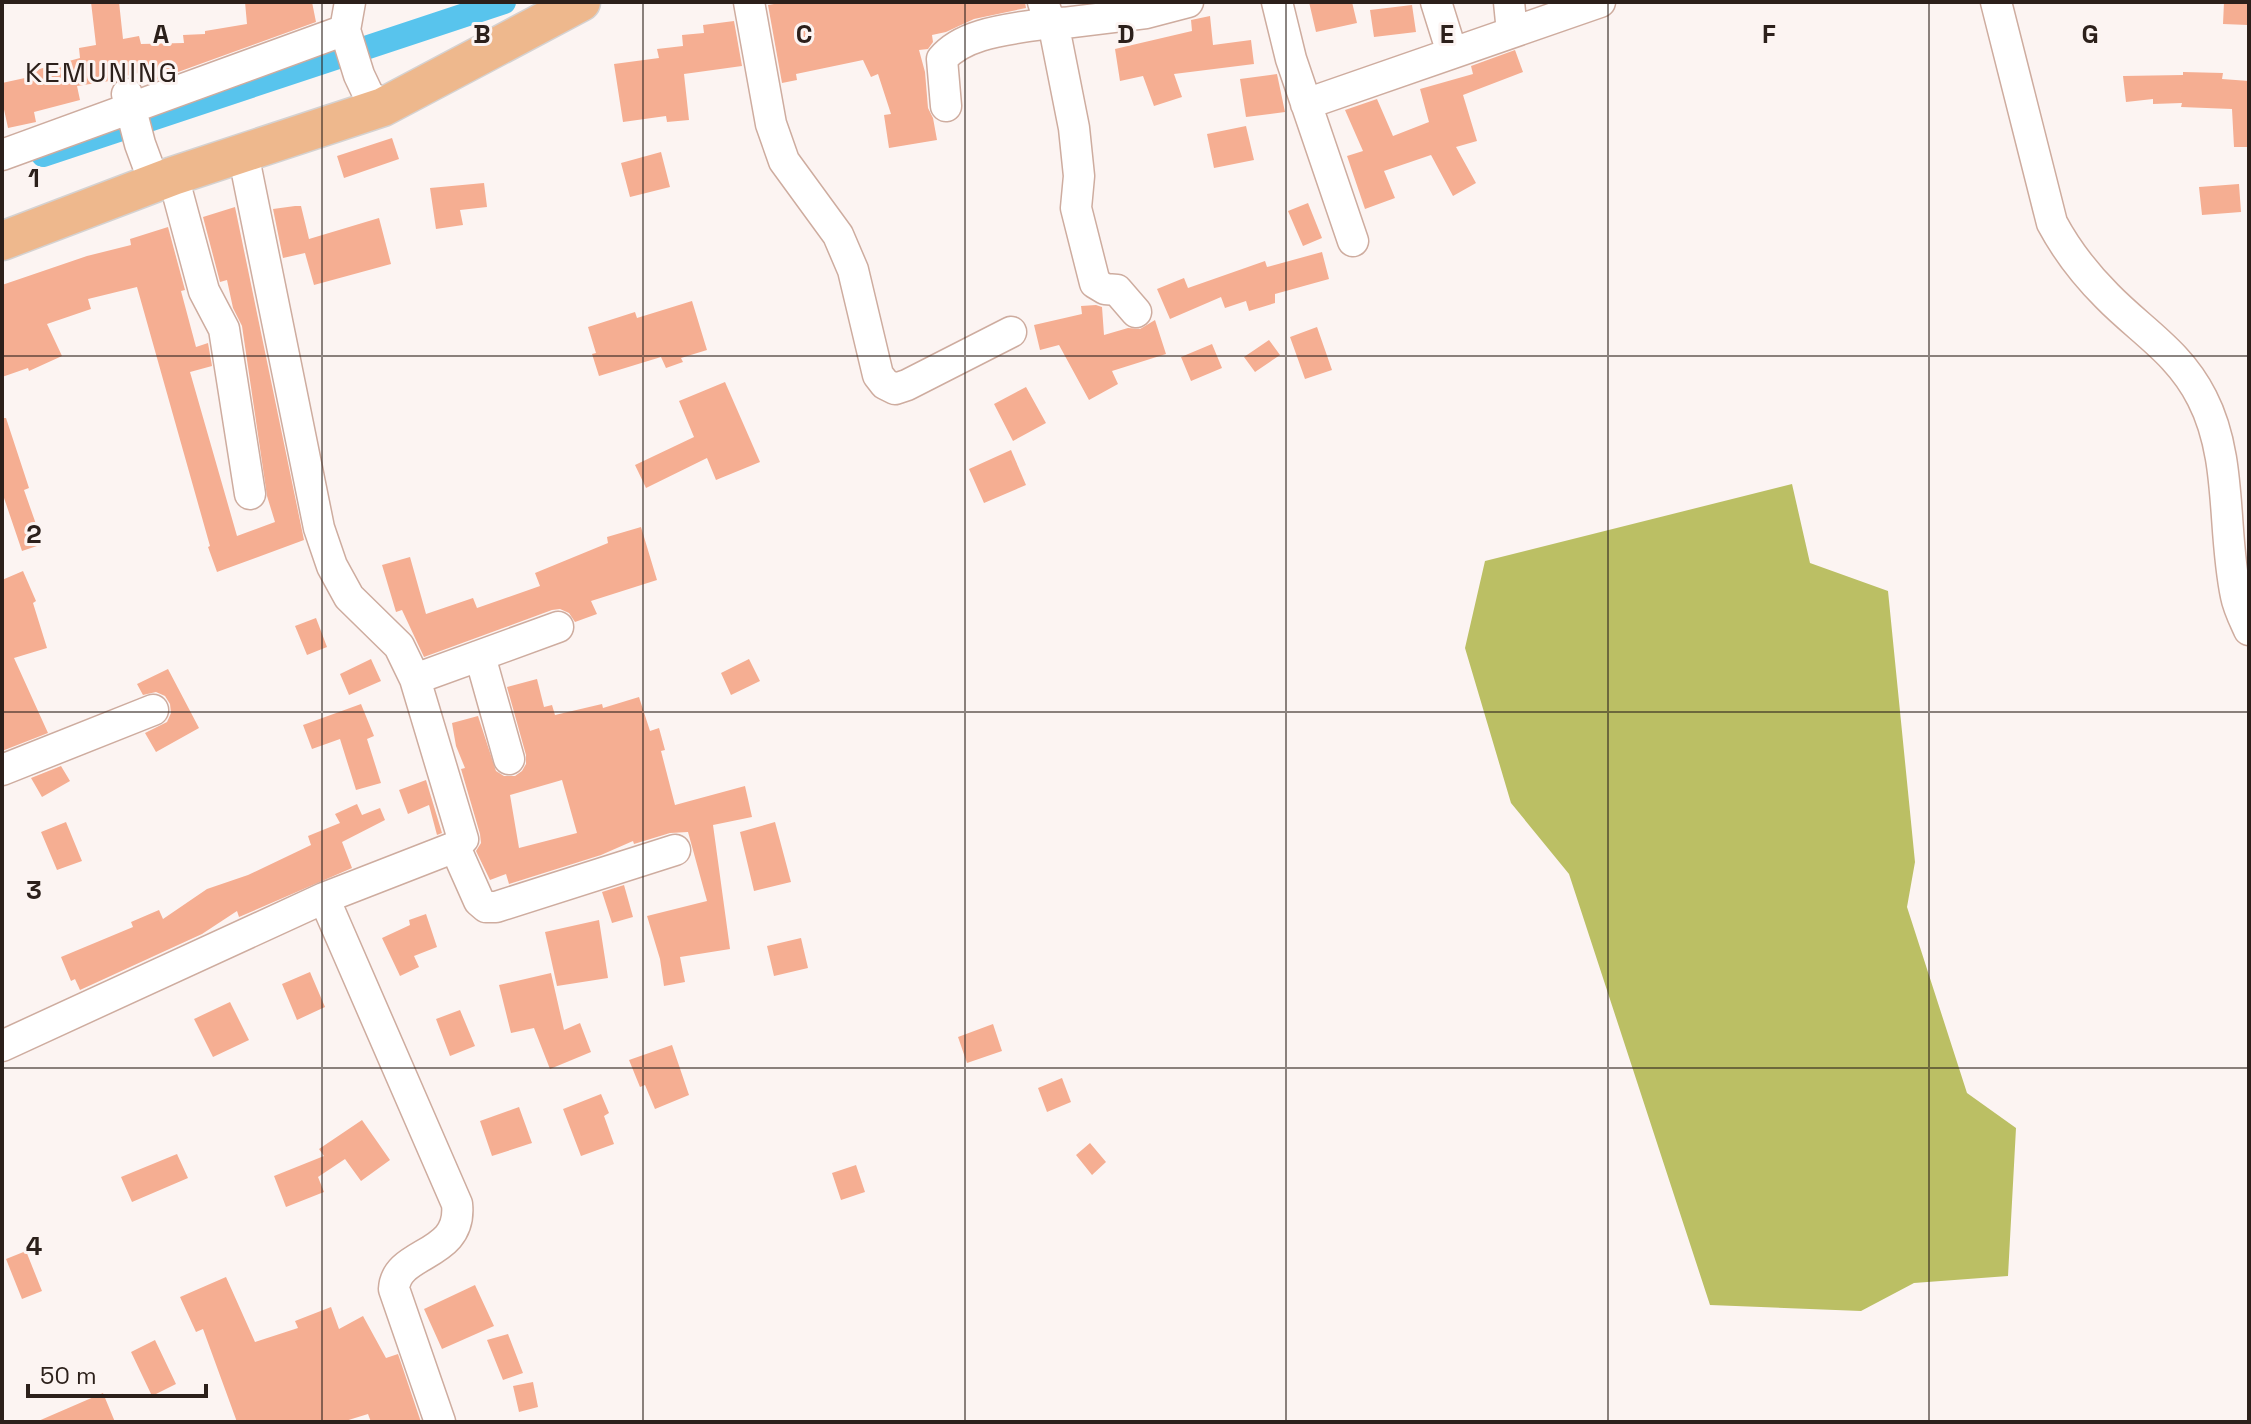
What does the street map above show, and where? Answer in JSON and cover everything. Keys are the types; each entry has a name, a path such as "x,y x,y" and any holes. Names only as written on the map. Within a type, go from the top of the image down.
{"main road":[{"path":"2,241 164,179 243,153 370,92 581,2"}],"street":[{"path":"749,2 766,100 784,161 843,246 853,270 878,375 885,384 895,389 907,385 1011,332"},
{"path":"1048,12 1064,23 1146,13 1188,2"},
{"path":"1277,2 1291,59 1353,241"},
{"path":"1436,2 1452,53"},
{"path":"1306,104 1452,53 1511,17 1600,2"},
{"path":"1996,2 2057,233 2067,252 2108,298 2177,358 2201,395 2213,421 2219,446 2236,597 2249,630"},
{"path":"946,106 942,59 952,47 1048,12"},
{"path":"1048,12 1077,152 1079,176 1076,208 1095,283 1105,289 1117,290 1136,312"},
{"path":"2,155 133,116 347,16 370,92"},
{"path":"133,116 164,179 204,291 224,329 250,494"},
{"path":"2,1046 324,898 455,847 463,839 415,679 399,646 349,597 332,566 319,528 243,153"},
{"path":"415,679 558,627"},
{"path":"480,656 509,759"},
{"path":"2,770 153,710"},
{"path":"455,847 479,901 486,907 496,907 675,850"},
{"path":"324,898 457,1204 454,1232 401,1272 394,1281 413,1351 440,1422"}],"green space":[{"path":"1792,484 1810,563 1888,591 1915,862 1907,907 1967,1093 2016,1128 2008,1276 1914,1283 1861,1311 1710,1305 1569,874 1511,803 1465,648 1485,561"}],"building":[{"path":"91,2 119,2 123,39 139,36 141,44 184,43 183,35 205,34 205,31 247,24 245,2 312,2 316,22 156,80 156,69 77,86 80,100 34,112 36,122 8,128 2,83 34,76 32,71 80,58 79,48 96,45"},
{"path":"786,2 1025,2 1026,8 974,19 932,35 933,42 928,49 919,50 925,72 928,108 937,140 889,148 884,115 891,114 878,74 871,77 863,60 796,74 797,80 782,83 768,5"},
{"path":"1309,2 1352,2 1357,23 1316,32"},
{"path":"2224,2 2248,2 2248,25 2223,24"},
{"path":"1412,5 1416,32 1374,37 1370,10"},
{"path":"1210,16 1213,45 1251,40 1254,64 1174,74 1182,97 1154,106 1143,76 1120,81 1115,49 1192,31 1191,20"},
{"path":"734,21 742,66 684,74 689,120 667,122 666,116 623,122 614,64 659,58 657,49 683,46 682,35 704,33 703,25"},
{"path":"1515,50 1523,72 1463,95 1477,141 1456,147 1476,183 1453,196 1431,155 1384,171 1395,198 1365,209 1347,156 1363,151 1345,110 1377,99 1393,136 1429,122 1420,89 1473,74 1471,66"},
{"path":"2183,72 2223,73 2222,79 2249,81 2249,147 2234,147 2232,109 2181,107 2182,103 2153,104 2153,99 2126,102 2123,76 2183,75"},
{"path":"1277,74 1285,112 1246,117 1240,79"},
{"path":"1246,126 1254,160 1214,168 1207,134"},
{"path":"392,138 399,159 344,178 337,156"},
{"path":"661,152 670,187 630,197 621,163"},
{"path":"484,183 487,207 460,210 463,225 436,229 430,188"},
{"path":"2239,184 2241,212 2202,215 2199,187"},
{"path":"1308,203 1322,238 1303,246 1288,211"},
{"path":"301,206 309,239 379,218 391,264 314,285 305,253 283,258 273,209"},
{"path":"235,207 304,540 217,572 137,287 88,299 91,309 47,324 62,356 29,371 28,368 2,377 2,285 87,256 131,245 130,239 168,227 196,347 208,343 212,366 190,372 237,536 275,522 267,496 242,326 233,308 227,280 220,282 203,217"},
{"path":"1322,252 1329,279 1275,294 1275,303 1249,311 1246,301 1225,308 1221,297 1170,319 1157,289 1184,278 1188,288 1265,261 1267,267"},
{"path":"692,301 707,350 681,358 683,362 666,368 661,357 599,376 588,327 635,312 637,318"},
{"path":"1081,306 1102,307 1104,335 1128,328 1140,329 1155,320 1166,354 1112,371 1118,384 1089,400 1059,345 1040,350 1034,325 1082,314"},
{"path":"1317,327 1332,370 1305,379 1290,337"},
{"path":"1269,340 1280,355 1255,372 1244,357"},
{"path":"1212,344 1222,368 1191,381 1181,357"},
{"path":"725,382 760,462 716,480 707,458 646,488 635,465 694,437 679,401"},
{"path":"1026,387 1046,423 1013,441 994,404"},
{"path":"2,418 6,418 29,488 24,490 43,544 22,551 2,492"},
{"path":"1011,450 1026,485 984,503 969,469"},
{"path":"641,527 657,580 591,601 597,614 575,622 569,613 552,610 424,657 402,610 396,612 382,565 410,557 426,614 473,598 477,608 540,586 535,573 608,543 607,537"},
{"path":"23,571 36,601 33,603 47,648 14,658 48,733 2,751 2,580"},
{"path":"316,618 327,647 307,655 295,626"},
{"path":"371,659 381,681 349,695 340,674"},
{"path":"749,659 760,681 731,695 721,673"},
{"path":"168,669 199,728 156,752 145,733 167,722 171,713 170,704 165,696 156,692 143,695 137,684"},
{"path":"537,679 544,707 552,705 555,715 602,704 603,708 639,697 650,731 659,728 665,750 661,751 675,805 745,786 752,817 713,825 730,949 680,957 685,982 664,986 660,959 647,916 707,901 688,832 670,833 634,844 633,841 601,855 509,884 506,874 490,880 476,851 481,843 480,834 461,769 465,768 456,746 452,723 478,716 496,771 504,776 515,776 526,764 526,755 507,687","holes":["562,780 577,833 519,848 510,795"]},
{"path":"361,704 374,736 367,739 381,783 356,790 340,739 312,749 303,725"},
{"path":"61,766 70,781 42,797 31,778"},
{"path":"426,780 442,833 437,835 429,805 408,814 399,790"},
{"path":"357,804 362,815 380,808 385,820 342,842 352,868 239,917 237,911 202,934 80,990 75,979 71,981 61,957 133,927 131,922 159,910 163,919 207,889 248,875 311,845 308,836 340,823 335,814"},
{"path":"66,822 82,861 57,870 41,832"},
{"path":"775,822 791,882 754,891 740,832"},
{"path":"624,885 633,917 612,923 602,892"},
{"path":"426,914 437,947 414,956 419,967 400,976 382,938 410,925 409,920"},
{"path":"599,920 608,978 557,986 545,932"},
{"path":"801,938 808,968 774,976 767,946"},
{"path":"310,972 325,1007 297,1020 282,984"},
{"path":"551,973 564,1030 580,1023 591,1052 550,1069 534,1028 511,1033 499,985"},
{"path":"230,1002 249,1040 213,1057 194,1019"},
{"path":"460,1010 475,1046 450,1056 436,1019"},
{"path":"993,1024 1002,1051 967,1063 958,1037"},
{"path":"672,1045 689,1095 655,1109 645,1085 640,1087 629,1060"},
{"path":"1062,1078 1071,1102 1047,1112 1038,1088"},
{"path":"601,1094 609,1113 604,1116 614,1144 581,1156 563,1109"},
{"path":"519,1107 532,1143 492,1156 480,1121"},
{"path":"362,1120 390,1160 361,1181 345,1159 318,1177 324,1192 286,1207 274,1176 324,1156 319,1149"},
{"path":"1090,1143 1106,1162 1092,1175 1076,1155"},
{"path":"177,1154 188,1178 132,1202 121,1177"},
{"path":"856,1165 865,1192 841,1200 832,1173"},
{"path":"26,1251 42,1291 22,1299 6,1259"},
{"path":"226,1277 255,1342 298,1328 295,1321 331,1307 339,1329 363,1316 386,1358 398,1354 421,1422 371,1422 368,1414 342,1422 237,1422 203,1329 196,1332 180,1297"},
{"path":"475,1285 494,1326 442,1349 424,1309"},
{"path":"508,1334 523,1373 503,1380 487,1340"},
{"path":"155,1340 176,1384 152,1396 131,1352"},
{"path":"533,1382 538,1407 519,1412 513,1386"},
{"path":"103,1393 115,1422 36,1422"}],"waterway":[{"path":"43,155 504,2"}],"district":[{"name":"KEMUNING","path":"102,72"}]}
